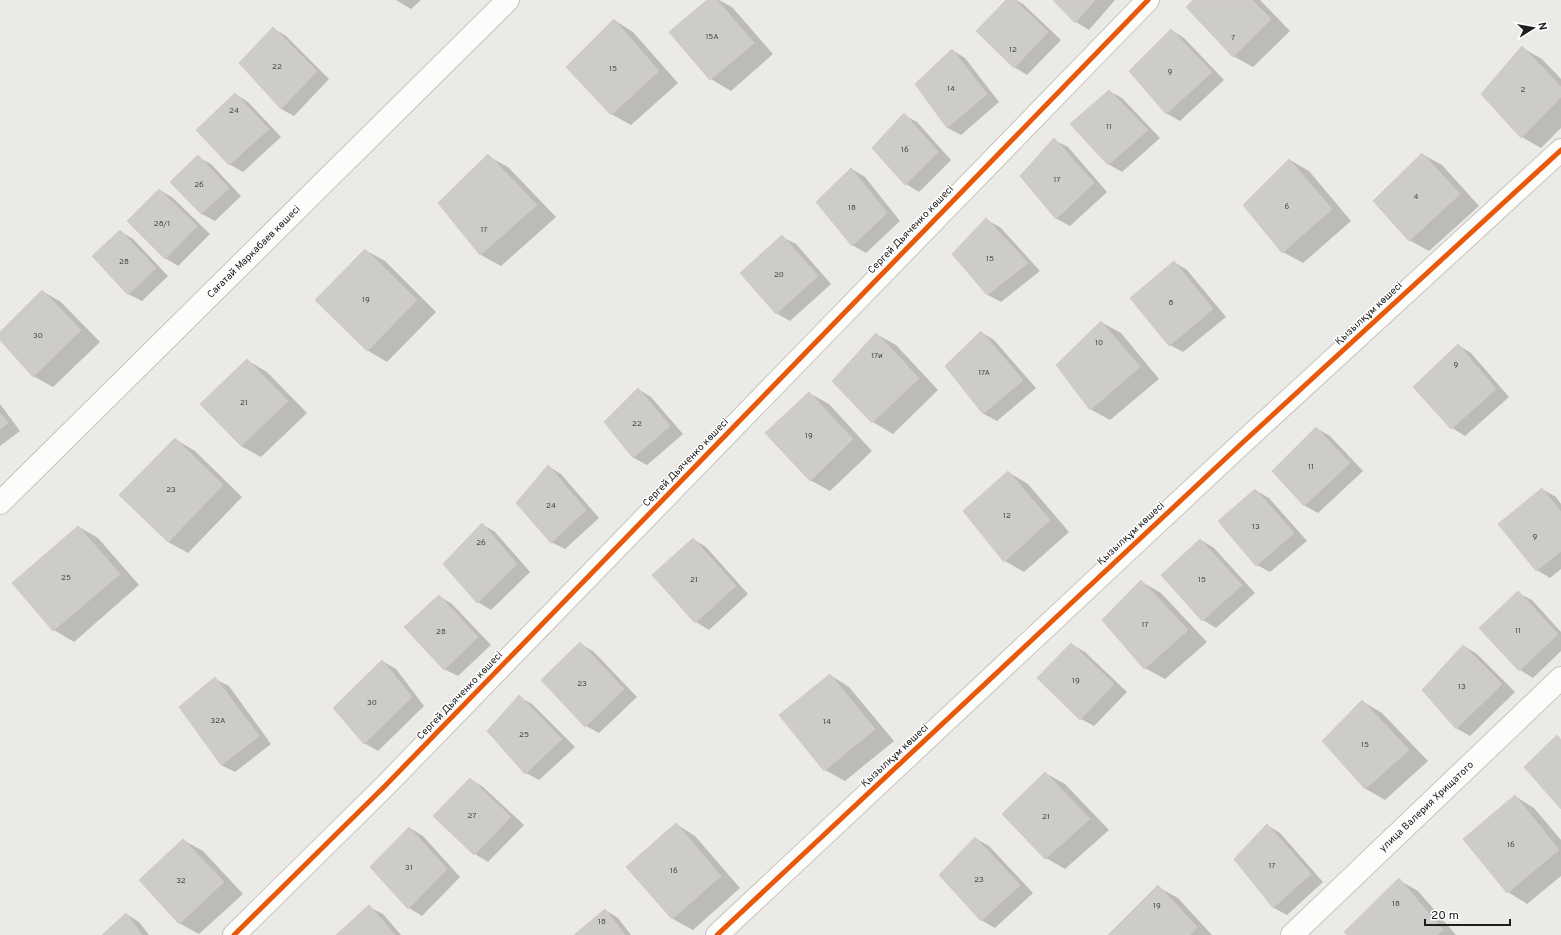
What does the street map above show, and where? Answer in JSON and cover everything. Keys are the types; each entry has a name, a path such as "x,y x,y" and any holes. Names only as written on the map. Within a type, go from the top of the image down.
{"street":[{"name":"Сағатай Маркабаев көшесі","path":"0,503 508,0"},
{"name":"Сергей Дьяченко көшесі","path":"234,935 385,786 1148,0"},
{"name":"Қызылқұм көшесі","path":"717,935 1245,439 1561,150"},
{"name":"улица Валерия Хрищатого","path":"1292,935 1561,678"}],"building":[{"path":"707,0 717,0 754,43 710,80 669,32"},
{"path":"1006,0 1015,0 1048,32 1014,68 976,31"},
{"path":"1053,0 1095,0 1075,23"},
{"path":"1193,0 1252,0 1271,19 1233,57 1186,7"},
{"path":"614,19 659,71 611,115 566,67"},
{"path":"273,27 317,71 281,109 239,63"},
{"path":"1171,29 1212,72 1166,114 1129,71"},
{"path":"1522,46 1561,87 1561,97 1521,138 1481,94"},
{"path":"952,49 987,94 947,128 915,84"},
{"path":"1109,90 1148,130 1108,165 1070,124"},
{"path":"235,93 269,129 229,165 196,130"},
{"path":"904,113 938,152 905,185 872,148"},
{"path":"1054,138 1094,183 1056,219 1020,176"},
{"path":"1422,153 1460,194 1409,241 1373,201"},
{"path":"488,154 537,205 480,255 438,203"},
{"path":"198,155 229,188 201,214 170,182"},
{"path":"1289,159 1332,209 1282,253 1243,205"},
{"path":"851,168 887,213 852,246 816,202"},
{"path":"159,189 197,226 165,259 127,221"},
{"path":"986,218 1028,263 987,295 952,254"},
{"path":"120,230 156,268 128,295 92,256"},
{"path":"782,235 818,276 776,314 740,273"},
{"path":"365,249 417,300 367,351 315,300"},
{"path":"1174,261 1213,309 1169,346 1130,298"},
{"path":"42,290 81,330 33,377 0,340 0,332"},
{"path":"1101,321 1140,367 1090,410 1056,365"},
{"path":"981,331 1023,380 983,414 945,366"},
{"path":"876,333 919,378 872,423 832,381"},
{"path":"1458,344 1496,389 1451,429 1413,387"},
{"path":"247,359 288,401 241,446 200,404"},
{"path":"638,388 670,426 633,458 604,422"},
{"path":"809,392 853,439 810,481 765,433"},
{"path":"0,413 8,423 0,429"},
{"path":"1316,427 1350,463 1304,506 1272,471"},
{"path":"175,438 223,485 168,542 119,495"},
{"path":"548,465 586,510 551,543 516,503"},
{"path":"1008,471 1050,520 1004,562 963,511"},
{"path":"1542,488 1561,512 1561,551 1536,571 1498,524"},
{"path":"1255,489 1294,533 1256,566 1218,521"},
{"path":"482,523 517,564 477,603 443,564"},
{"path":"78,526 120,574 53,631 12,583"},
{"path":"693,538 736,586 695,623 652,575"},
{"path":"1200,539 1242,585 1202,621 1161,575"},
{"path":"1141,580 1188,630 1144,669 1102,620"},
{"path":"1518,591 1558,634 1519,671 1479,628"},
{"path":"439,595 478,637 444,670 404,627"},
{"path":"580,642 624,689 585,727 541,680"},
{"path":"1071,643 1114,684 1080,720 1037,678"},
{"path":"1463,645 1502,684 1456,729 1422,690"},
{"path":"382,660 412,697 364,744 333,708"},
{"path":"830,674 875,729 824,771 779,715"},
{"path":"215,677 259,736 221,765 179,707"},
{"path":"519,695 562,739 525,774 487,731"},
{"path":"1362,700 1409,750 1365,789 1322,741"},
{"path":"1557,735 1561,740 1561,809 1524,767"},
{"path":"1045,772 1090,819 1045,859 1002,814"},
{"path":"470,778 511,817 474,855 433,816"},
{"path":"1515,795 1559,850 1507,893 1463,839"},
{"path":"676,823 721,876 672,919 626,867"},
{"path":"1267,824 1311,874 1273,908 1234,859"},
{"path":"409,827 447,869 408,909 370,867"},
{"path":"975,837 1020,885 981,921 939,875"},
{"path":"183,839 224,882 179,924 139,880"},
{"path":"1399,878 1443,930 1437,935 1347,935 1344,932"},
{"path":"1158,885 1197,927 1190,935 1108,935"},
{"path":"369,905 395,935 336,935"},
{"path":"605,909 625,935 574,935"},
{"path":"126,913 142,935 102,935"}],"cycle path":[{"path":"234,935 385,786 1148,0"},
{"path":"717,935 1240,445 1561,150"}]}
